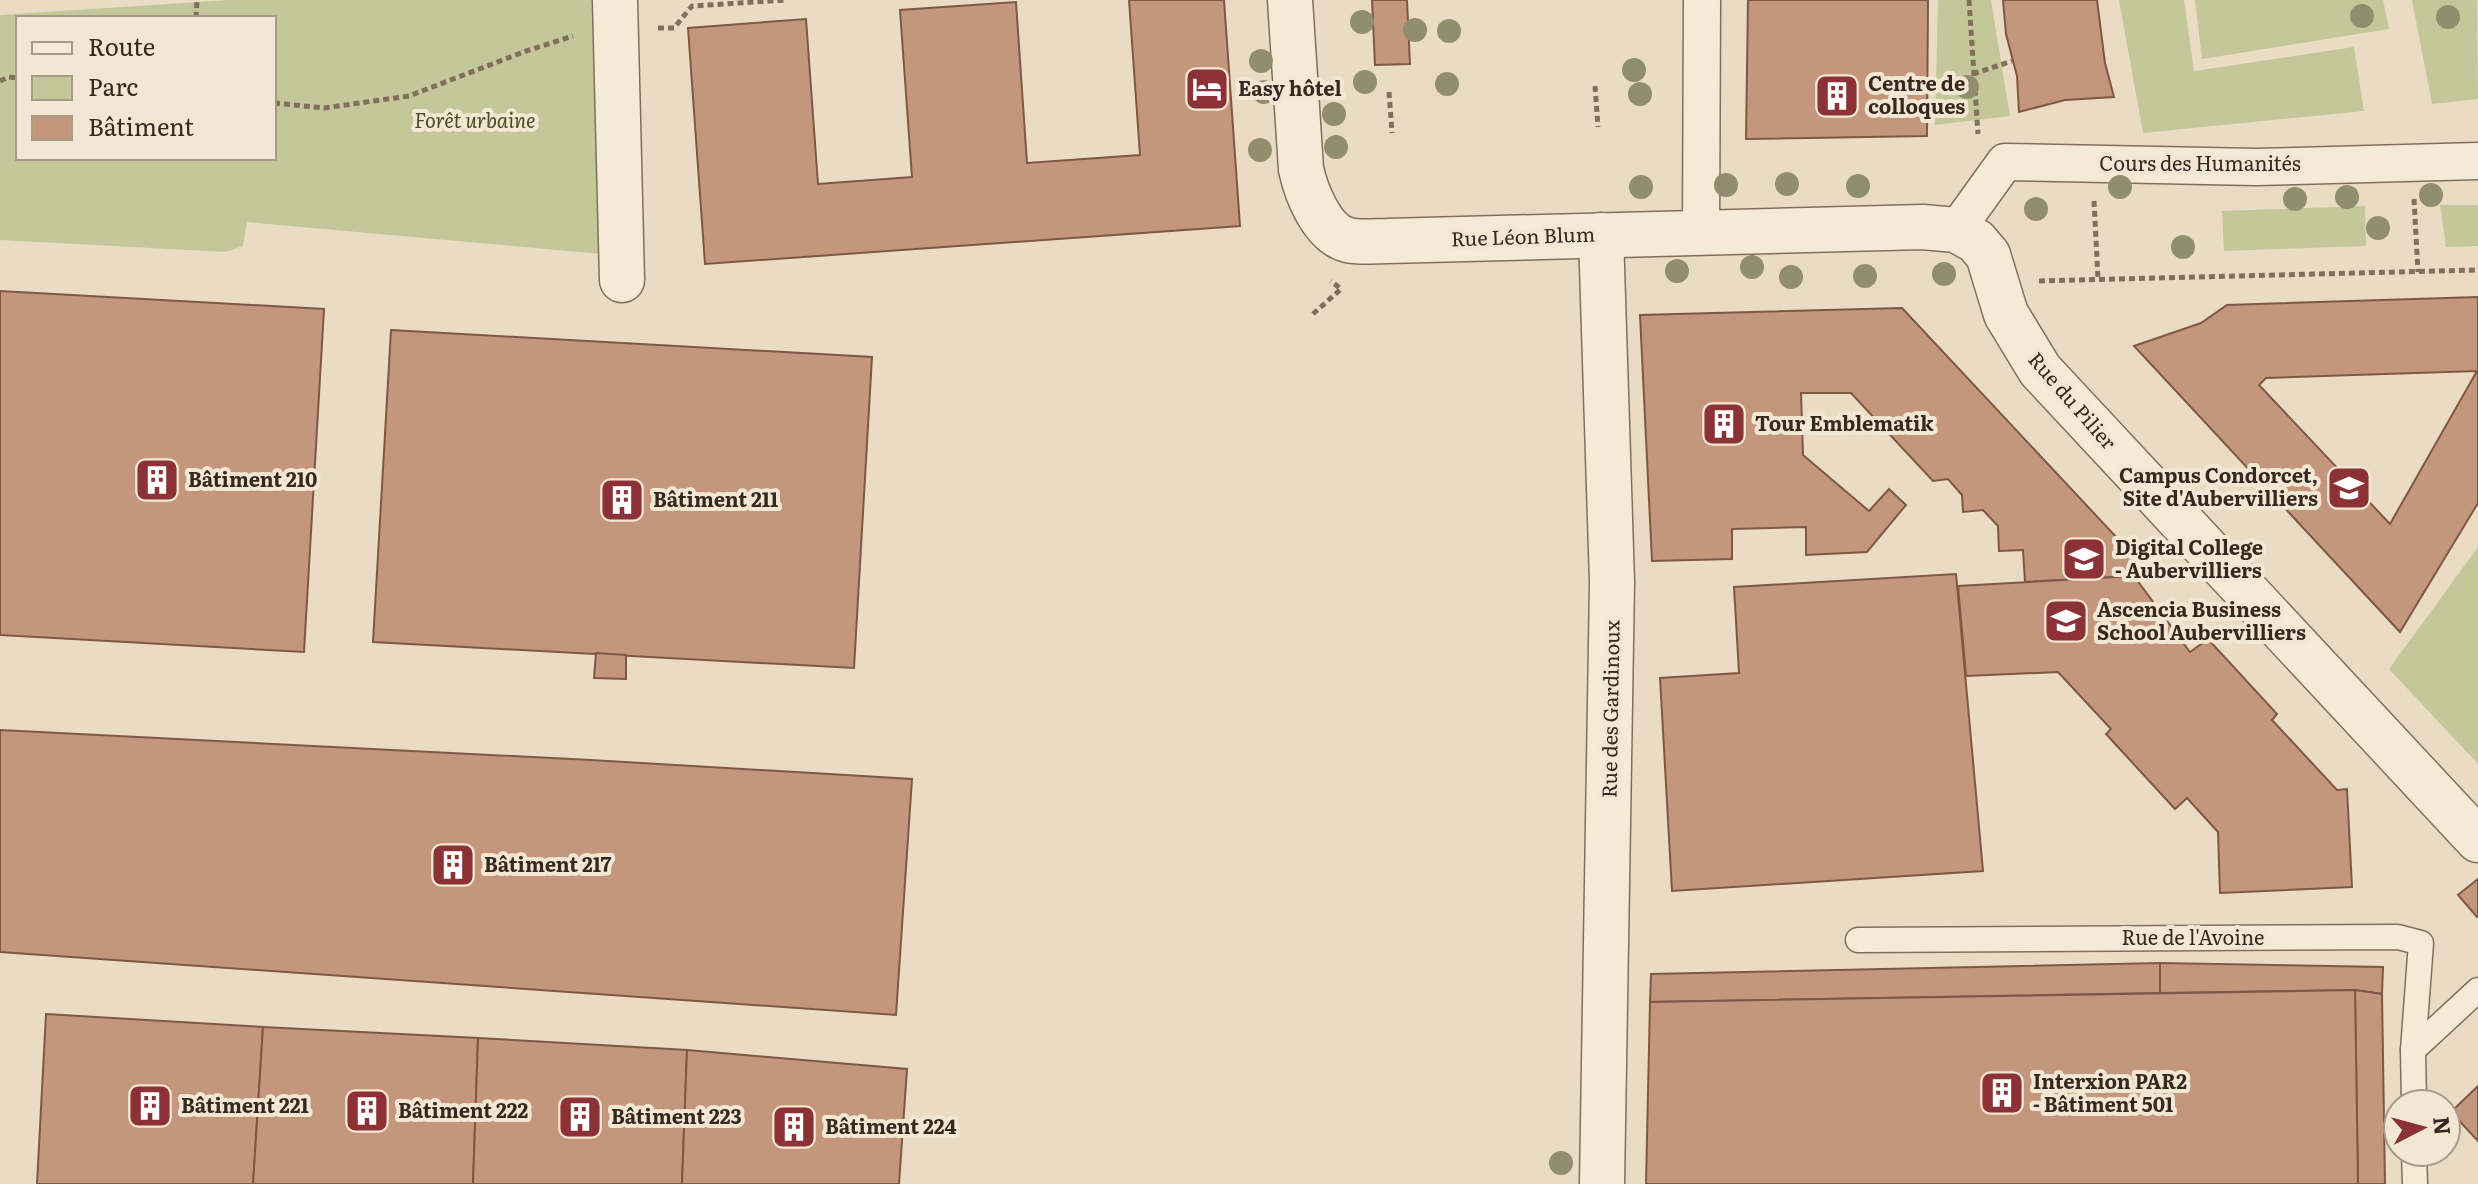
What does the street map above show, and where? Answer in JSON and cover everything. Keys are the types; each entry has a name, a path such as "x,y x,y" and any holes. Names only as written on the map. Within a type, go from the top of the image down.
{"street":[{"name":"Rue Léon Blum","path":"1290,0 1301,169 1306,188 1322,220 1345,240 1923,227 1956,230"},
{"path":"1701,232 1702,0"},
{"path":"615,14 622,280"},
{"name":"Cours des Humanités","path":"1956,230 2005,162 2256,167 2478,161"},
{"name":"Rue du Pilier","path":"1956,230 1976,241 1988,255 2006,314 2040,370 2478,840"},
{"name":"Rue des Gardinoux","path":"1601,235 1612,582 1602,1184"}],"lane":[{"name":"Rue de l'Avoine","path":"1858,940 2398,937 2421,943 2413,1050"},
{"path":"2414,1088 2413,1050 2478,990"}],"path":[{"path":"276,103 324,108 409,96 596,29 615,14 674,28 692,6 787,0"},
{"path":"1969,0 1978,135"},
{"path":"1973,74 2012,61"},
{"path":"1595,86 1598,127"},
{"path":"1389,92 1392,133"},
{"path":"2412,162 2418,272"},
{"path":"2093,164 2098,279"},
{"path":"1999,290 2034,282 2098,279 2478,270"}],"green space":[{"name":"Forêt urbaine","path":"229,0 595,0 601,254 247,222 243,246 226,252 0,240 0,15"},
{"path":"1938,0 1991,0 2010,116 1935,125"},
{"path":"2119,0 2184,0 2194,71 2354,47 2364,111 2143,133"},
{"path":"2195,0 2383,0 2389,29 2202,59"},
{"path":"2412,0 2477,0 2478,99 2432,104"},
{"path":"2440,205 2478,205 2478,246 2446,247"},
{"path":"2365,206 2366,246 2224,251 2222,211"},
{"path":"2478,547 2478,764 2389,669"}],"building":[{"path":"1129,0 1224,0 1240,226 705,264 688,28 806,19 818,184 912,177 900,10 1016,2 1027,163 1140,155"},
{"path":"1372,0 1407,0 1410,64 1375,65"},
{"name":"Centre de colloques","path":"1748,0 1928,0 1927,136 1746,139"},
{"path":"2003,0 2097,0 2105,63 2114,97 2065,100 2019,112 2017,76 2006,34"},
{"name":"Bâtiment 210","path":"0,291 324,309 304,652 0,635"},
{"path":"2478,297 2478,503 2400,632 2134,346 2201,323 2227,305","holes":["2477,371 2390,524 2259,385 2266,378"]},
{"name":"Tour Emblematik","path":"1902,308 2133,555 2134,576 2025,582 2023,550 1999,551 1998,526 1983,510 1963,512 1962,495 1948,479 1933,481 1851,393 1801,393 1803,455 1869,511 1889,489 1906,505 1867,552 1806,555 1806,527 1732,529 1732,559 1652,561 1640,315"},
{"name":"Bâtiment 211","path":"391,330 872,357 854,668 373,642"},
{"path":"1956,574 1983,871 1672,891 1660,678 1739,673 1734,587"},
{"path":"2134,576 2190,652 2208,639 2277,714 2272,720 2337,790 2347,789 2352,887 2220,893 2218,832 2187,798 2175,809 2106,734 2111,729 2058,672 1966,676 1958,586"},
{"path":"596,653 626,655 626,679 594,678"},
{"name":"Bâtiment 217","path":"0,730 912,779 896,1015 0,952"},
{"path":"2478,879 2478,916 2477,917 2458,895"},
{"path":"2160,963 2383,967 2382,994 2355,990 2160,993"},
{"path":"2160,963 2160,993 1650,1002 1651,974"},
{"path":"2355,990 2382,994 2382,1168 2385,1168 2385,1184 2358,1184"},
{"name":"Interxion PAR2 - Bâtiment 501","path":"2355,990 2358,1184 1646,1184 1650,1002"},
{"name":"Bâtiment 221","path":"46,1014 263,1027 253,1184 37,1184"},
{"name":"Bâtiment 222","path":"263,1027 478,1038 473,1184 253,1184"},
{"name":"Bâtiment 223","path":"478,1038 687,1050 682,1184 473,1184"},
{"name":"Bâtiment 224","path":"687,1050 907,1069 899,1184 682,1184"},
{"path":"2478,1086 2478,1141 2462,1124 2462,1101"}],"place":[{"name":"Easy hôtel","path":"1207,89"},
{"name":"Centre de colloques","path":"1837,96"},
{"name":"Tour Emblematik","path":"1724,424"},
{"name":"Bâtiment 210","path":"157,480"},
{"name":"Campus Condorcet, Site d'Aubervilliers","path":"2349,488"},
{"name":"Bâtiment 211","path":"622,500"},
{"name":"Digital College - Aubervilliers","path":"2084,559"},
{"name":"Ascencia Business School Aubervilliers","path":"2066,621"},
{"name":"Bâtiment 217","path":"453,865"},
{"name":"Interxion PAR2 - Bâtiment 501","path":"2002,1093"},
{"name":"Bâtiment 221","path":"150,1106"},
{"name":"Bâtiment 222","path":"367,1111"},
{"name":"Bâtiment 223","path":"580,1117"},
{"name":"Bâtiment 224","path":"794,1127"}]}
